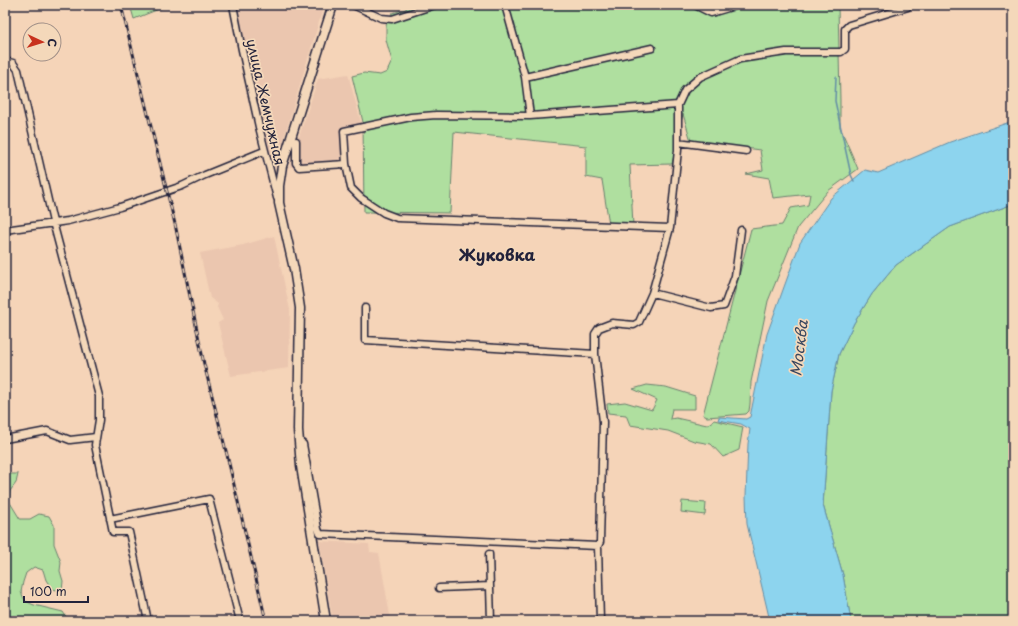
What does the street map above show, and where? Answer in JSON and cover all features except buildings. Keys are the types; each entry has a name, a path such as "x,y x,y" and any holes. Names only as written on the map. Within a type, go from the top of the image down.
{"main road":[{"path":"326,621 301,466 298,430 300,308 294,269 278,203 280,178 288,146 333,5"}],"street":[{"name":"улица Жемчужная","path":"233,5 264,151 278,203"},
{"path":"353,5 381,18 392,19 435,5"},
{"path":"505,5 525,77 530,116"},
{"path":"696,5 712,13 738,5"},
{"path":"600,621 598,546 600,542 603,422 595,354 595,334 599,328 612,323 634,325 639,322 652,293 670,228 678,142 678,105 685,90 700,78 740,59 786,52 841,52 845,49 845,29 849,25 915,5"},
{"path":"525,77 652,48"},
{"path":"5,64 9,62 13,63 18,70 53,222 99,396 99,420 95,445 112,532 129,532 148,621"},
{"path":"670,228 398,218 384,213 360,198 351,188 346,164 344,131 410,117 530,116 678,105"},
{"path":"288,146 296,141 296,163 299,167 346,164"},
{"path":"678,142 746,151"},
{"path":"5,230 68,221 120,207 182,186 264,151"},
{"path":"652,293 711,308 724,306 735,276 741,230"},
{"path":"365,308 365,340 595,354"},
{"path":"298,416 320,534 598,546"},
{"path":"5,439 47,431 70,440 96,437"},
{"path":"110,519 209,499 240,621"},
{"path":"489,554 491,621"},
{"path":"439,588 490,586"}],"shaded area":[{"path":"237,5 324,5 275,168 273,167"},
{"path":"348,74 362,126 341,129 343,163 289,167 318,79"},
{"path":"274,236 290,310 289,368 231,376 218,323 223,320 217,307 218,304 210,298 200,253 243,245"},
{"path":"319,541 369,544 370,552 379,553 391,621 333,621"}],"green space":[{"path":"130,5 169,5 134,19"},
{"path":"407,5 838,5 840,127 858,169 828,191 798,227 768,301 751,382 749,411 746,414 707,417 703,415 751,229 782,225 791,208 808,205 810,194 773,198 769,178 746,174 763,170 760,150 691,141 683,114 672,164 630,165 633,226 609,224 602,180 586,177 586,146 454,132 450,213 364,212 363,122 352,76 364,73 380,75 387,72 392,61 386,40 386,25 392,13 406,9"},
{"path":"1013,204 1013,621 851,621 843,575 823,505 831,391 839,354 854,323 872,294 896,265 950,227"},
{"path":"647,385 666,387 695,396 695,409 672,409 670,419 676,418 707,425 714,420 743,427 739,450 723,457 711,444 694,441 668,431 630,425 626,415 608,413 607,404 625,402 652,410 657,400 633,389"},
{"path":"5,469 9,474 18,474 16,483 10,491 9,501 20,519 30,519 39,514 49,516 54,525 54,544 61,562 60,571 63,581 62,591 52,589 46,580 43,570 34,567 26,573 21,592 25,601 34,605 63,612 69,621 5,621"},
{"path":"682,501 706,503 705,515 681,512"}],"water":[{"name":"Москва","path":"1013,121 1013,204 950,227 896,265 872,294 854,323 839,354 831,391 823,505 843,575 851,621 770,621 747,524 746,496 750,429 741,424 718,420 719,417 746,419 750,417 767,334 800,243 831,198 865,170 878,173 950,142"}],"waterway":[{"path":"836,77 835,101 851,175 854,181"}],"railway":[{"path":"121,5 175,224 204,364 266,621"}],"district":[{"name":"Жуковка","path":"497,254"}]}
